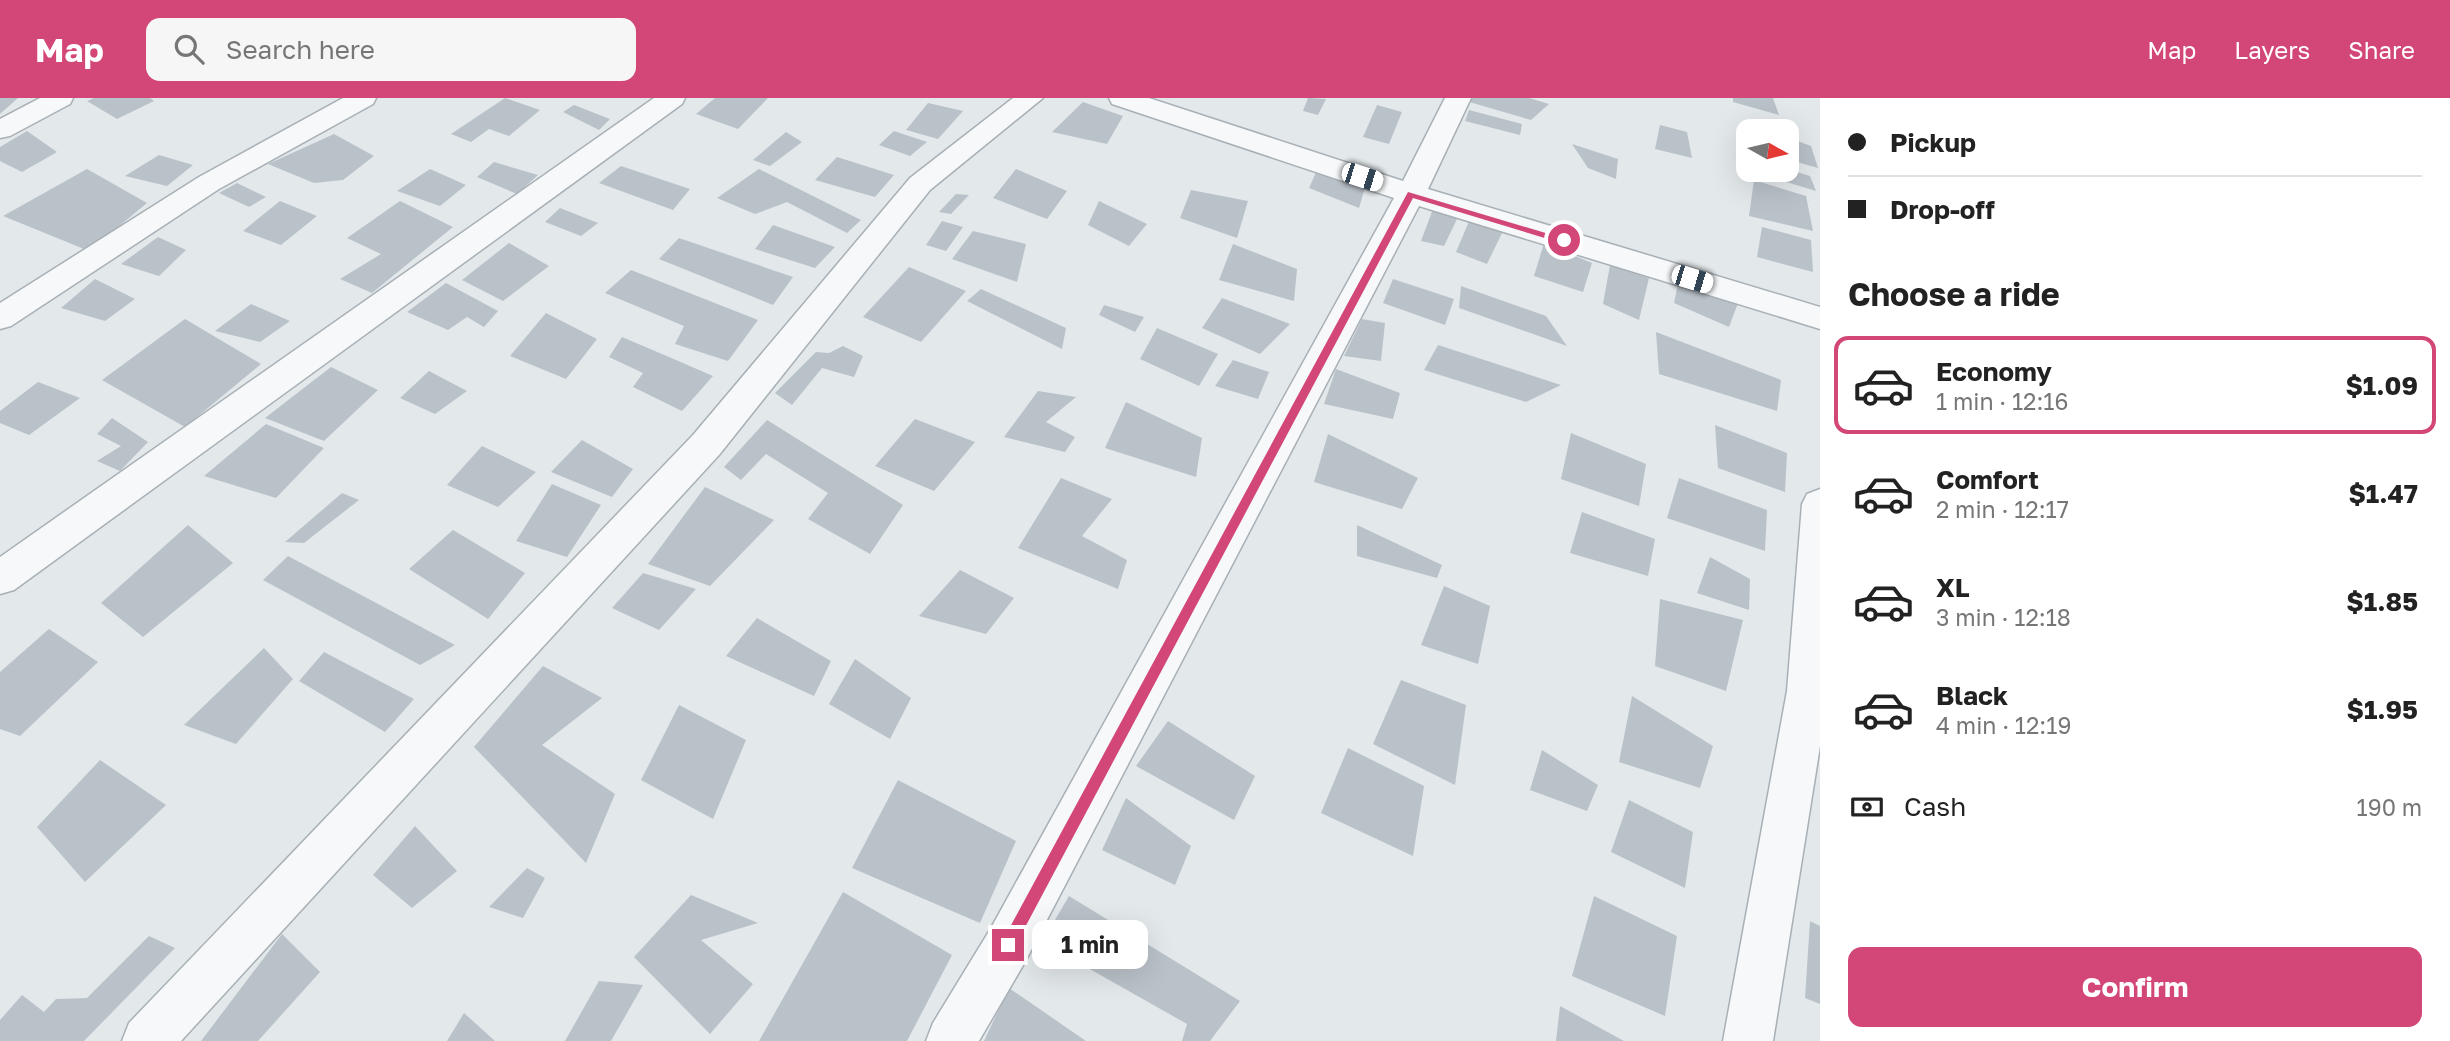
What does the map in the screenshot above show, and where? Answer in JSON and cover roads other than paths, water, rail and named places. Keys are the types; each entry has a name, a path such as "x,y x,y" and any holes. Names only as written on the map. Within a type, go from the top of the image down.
{"street":[{"path":"0,130 60,98"},
{"path":"0,318 209,183 363,98"},
{"path":"0,578 672,98"},
{"path":"147,1041 706,444 920,184 1030,98"},
{"path":"1122,98 1172,105 1411,194 1820,318"},
{"path":"951,1041 1008,945 1411,194 1458,98"},
{"path":"1748,1041 1808,691 1820,504"}]}
